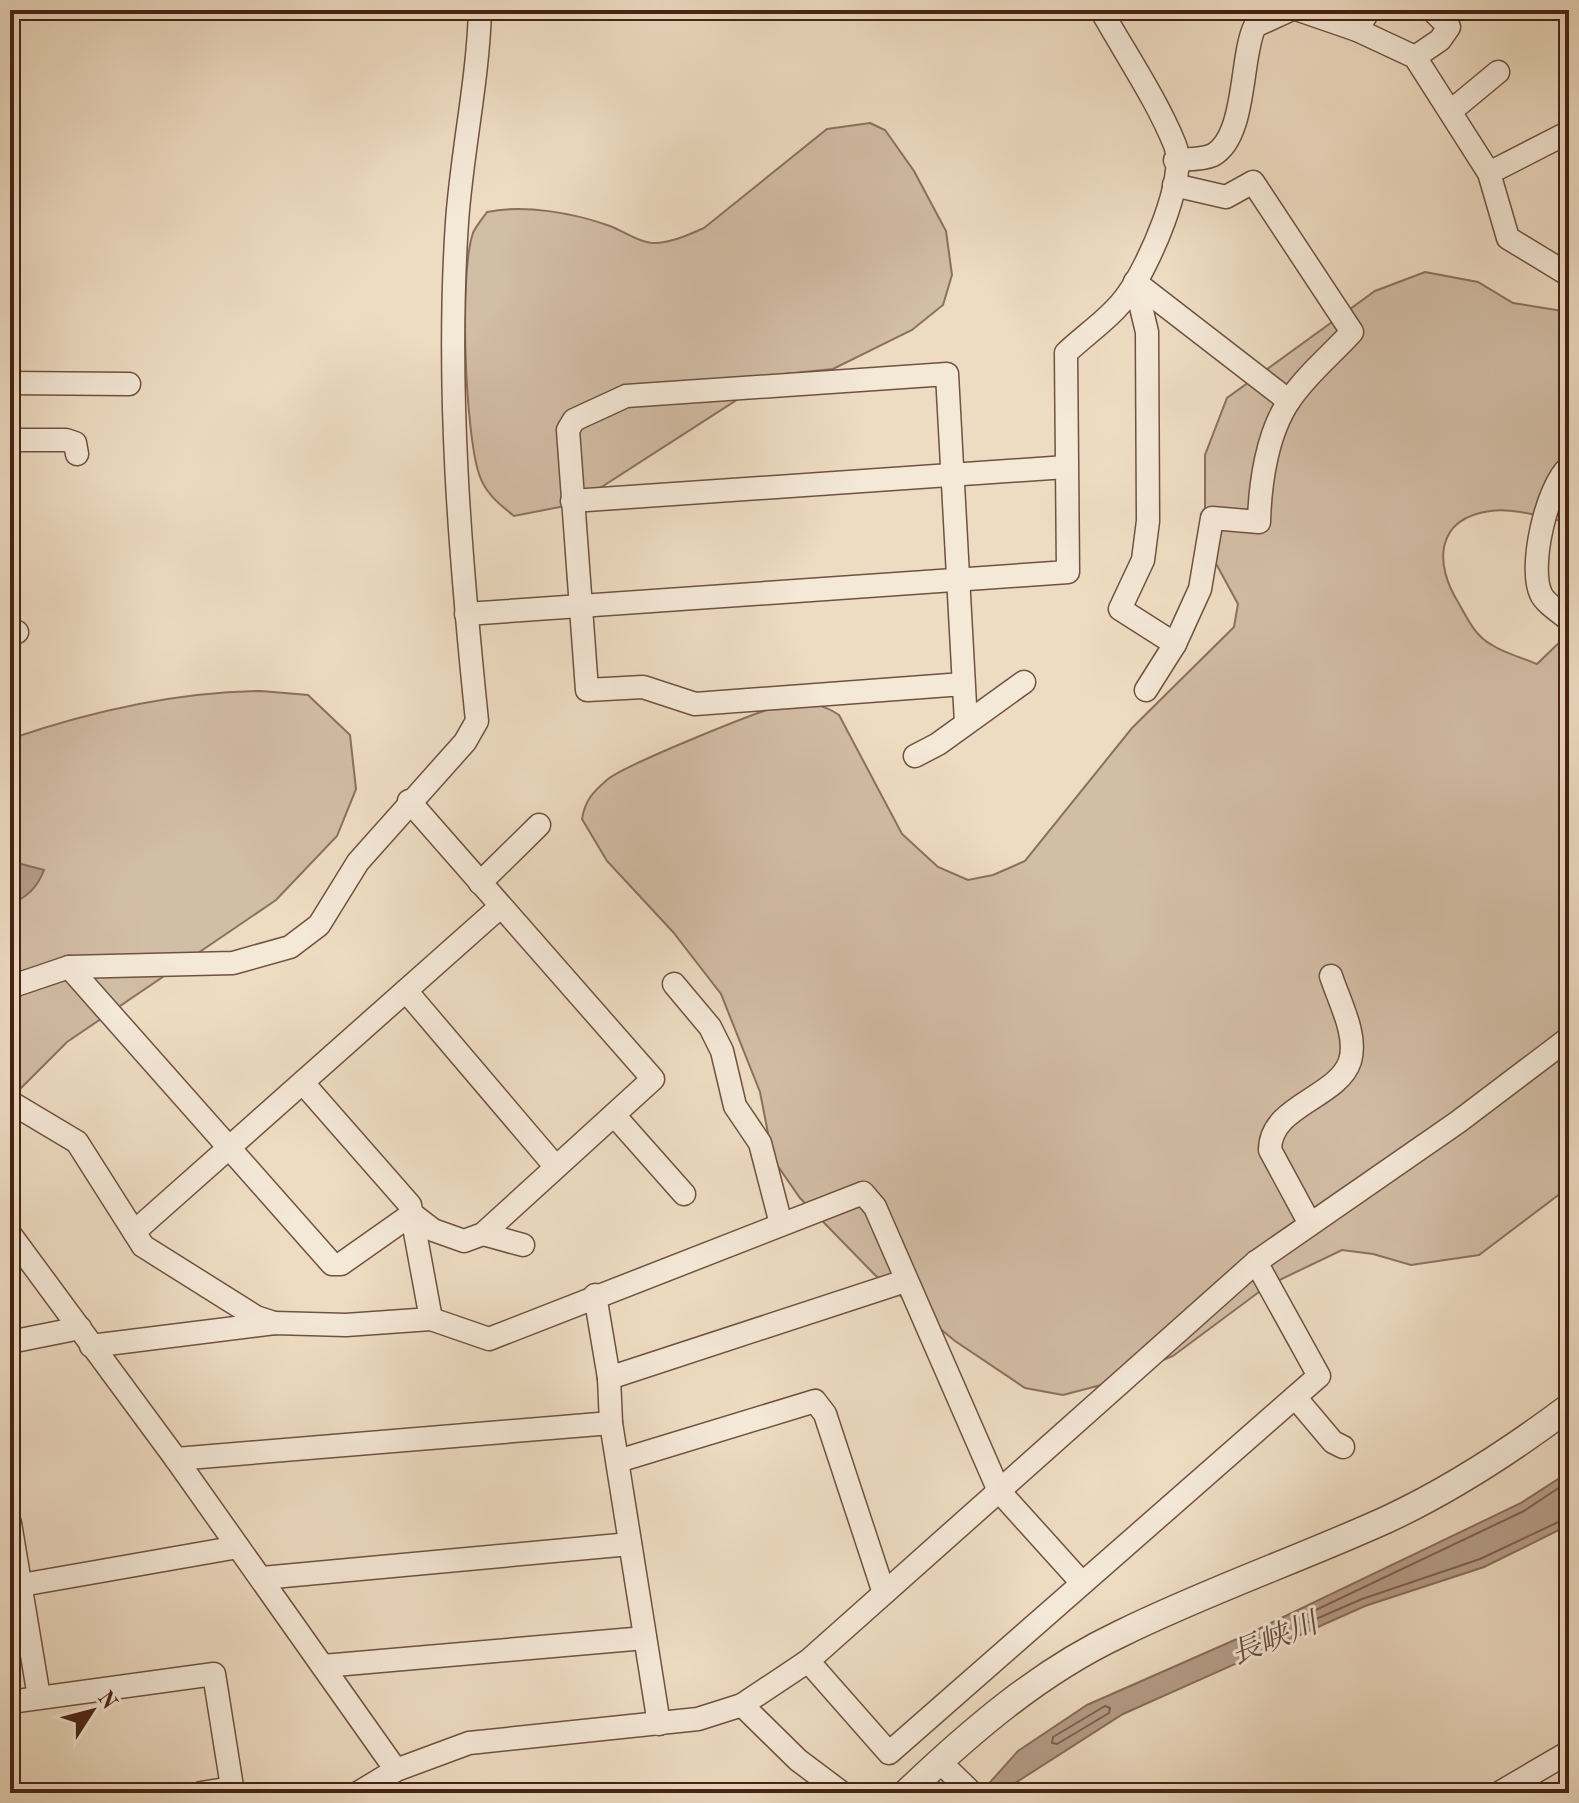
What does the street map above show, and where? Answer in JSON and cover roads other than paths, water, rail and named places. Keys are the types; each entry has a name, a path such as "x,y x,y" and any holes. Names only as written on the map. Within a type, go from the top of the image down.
{"street":[{"path":"10,987 69,967 233,963 290,947 319,925 358,862 409,801 465,742 477,721 453,433 457,237 479,51 480,10"},
{"path":"466,614 1068,572 1066,353 1127,297 1162,231 1174,185 1176,148 1101,10"},
{"path":"1175,160 1204,158 1220,149 1239,106 1255,26 1290,10"},
{"path":"1299,10 1357,30 1415,57 1489,173 1508,238 1569,275"},
{"path":"1357,30 1369,10"},
{"path":"1415,57 1440,40 1449,27 1435,13"},
{"path":"1451,111 1498,72"},
{"path":"1489,173 1569,132"},
{"path":"1146,690 1175,644 1200,589 1212,518 1259,522 1260,488 1275,433 1289,401 1352,332 1253,182 1226,197 1174,185"},
{"path":"1135,282 1289,401"},
{"path":"1135,282 1147,332 1148,521 1143,560 1120,609 1175,644"},
{"path":"963,684 695,704 643,687 587,690 568,430 574,420 626,396 947,374 966,723"},
{"path":"10,383 129,384"},
{"path":"10,440 66,440 75,443 77,454"},
{"path":"572,501 1066,467"},
{"path":"1569,467 1557,477 1551,492 1537,574 1541,595 1569,620"},
{"path":"915,756 1024,682"},
{"path":"409,801 653,1079 483,1234 464,1241 433,1230 412,1214"},
{"path":"480,883 539,825"},
{"path":"134,1232 500,907"},
{"path":"69,967 332,1264 341,1264 412,1214"},
{"path":"1310,1224 1270,1150 1270,1136 1281,1121 1341,1075 1350,1061 1351,1035 1331,976"},
{"path":"674,984 710,1027 722,1051 735,1106 760,1143 781,1224"},
{"path":"407,992 555,1166"},
{"path":"358,1793 396,1770 469,1743 698,1719 742,1705 808,1661 1256,1262 1458,1122 1569,1038"},
{"path":"303,1083 410,1205 431,1319"},
{"path":"10,1102 77,1142 143,1246 256,1317 275,1323"},
{"path":"614,1115 684,1194"},
{"path":"10,1342 275,1323 346,1325 431,1319 489,1339 595,1295 863,1193 875,1207 999,1491 1082,1583"},
{"path":"10,1234 262,1578 396,1770"},
{"path":"483,1234 523,1245"},
{"path":"808,1661 889,1753 1319,1376 1256,1262"},
{"path":"609,1378 905,1281"},
{"path":"595,1295 609,1378 611,1423 659,1724"},
{"path":"1295,1397 1332,1448"},
{"path":"618,1461 815,1401 825,1414 884,1593"},
{"path":"906,1793 939,1761 1035,1684 1118,1634 1389,1518 1453,1485 1569,1407"},
{"path":"176,1459 611,1423"},
{"path":"10,1523 15,1586 39,1697"},
{"path":"262,1578 630,1544"},
{"path":"15,1586 238,1547"},
{"path":"323,1666 645,1638"},
{"path":"10,1702 214,1674 232,1790 201,1793"},
{"path":"742,1705 798,1760 842,1793"},
{"path":"1499,1793 1569,1752"},
{"path":"939,1761 972,1793"}],"water":[{"path":"10,861 44,870 31,891 21,899 10,902"},
{"name":"長峡川","path":"1569,1472 1569,1523 1559,1530 1484,1567 1365,1606 1123,1714 1012,1785 984,1789 1018,1751 1087,1705 1246,1635 1521,1503"}]}
